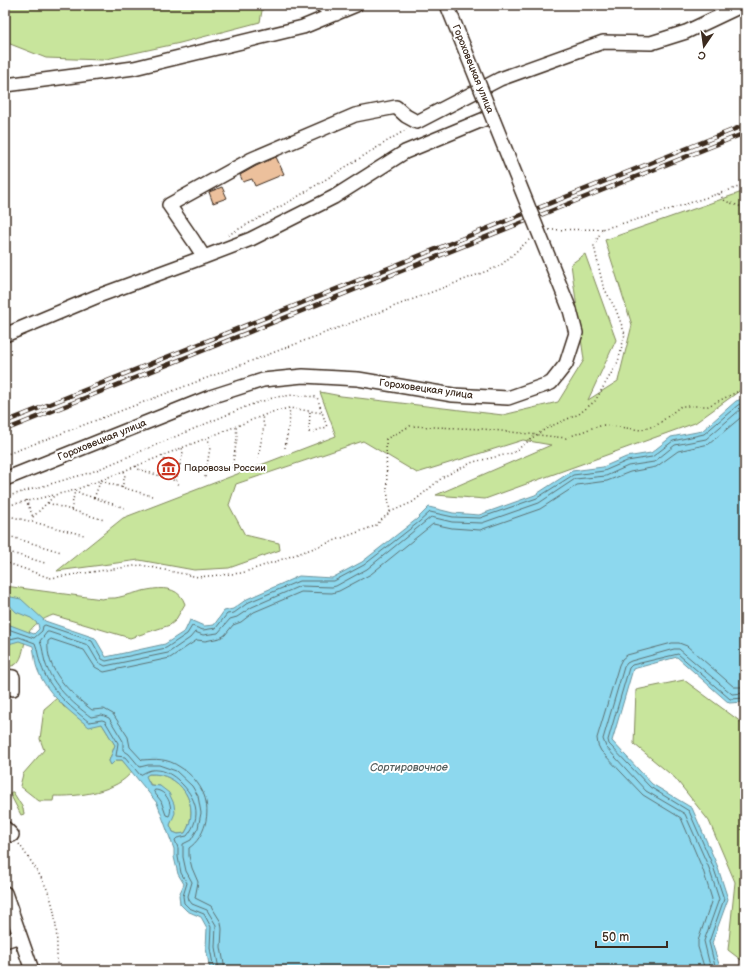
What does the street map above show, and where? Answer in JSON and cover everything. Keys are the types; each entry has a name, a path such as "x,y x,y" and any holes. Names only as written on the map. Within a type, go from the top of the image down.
{"street":[{"path":"321,5 336,14"},
{"path":"5,86 134,68 304,27 356,5"},
{"name":"Гороховецкая улица","path":"5,479 210,397 263,380 303,376 358,379 453,395 508,398 551,383 566,364 576,333 570,310 447,5"},
{"path":"204,257 169,206 252,159 354,115 396,107 406,116 417,122 500,79 603,42 651,43 686,32 743,5"},
{"path":"5,335 98,296 250,239 334,198 405,152 492,116"},
{"path":"5,676 13,677 13,689"},
{"path":"5,893 32,970"},
{"path":"5,941 20,936"}],"path":[{"path":"225,238 230,233 294,199 417,122"},
{"path":"543,231 555,229 602,229 646,217 719,194 745,184"},
{"path":"719,194 725,201 745,208"},
{"path":"5,562 50,578 141,565 198,577 242,573 375,526 390,512 413,502 443,477 473,462 513,453 536,434 579,414 595,402 618,362 625,334 616,310 603,286 594,246 602,229"},
{"path":"5,455 500,266 533,237"},
{"path":"390,512 387,490 386,439 410,426 483,429 566,438 604,425 641,430 657,425 681,406 708,406 745,388"},
{"path":"5,497 92,472 131,457 250,405 276,397 293,395 317,397 327,427 309,432 310,411"},
{"path":"284,448 290,417 289,408"},
{"path":"5,506 75,490 236,425 280,410 289,408 322,413"},
{"path":"258,458 264,426 262,416"},
{"path":"232,468 237,438 236,425"},
{"path":"205,477 210,448 208,437"},
{"path":"176,480 183,452 182,448"},
{"path":"162,456 179,485"},
{"path":"164,477 169,469 180,465"},
{"path":"136,466 138,469 176,480"},
{"path":"122,488 125,475 124,471"},
{"path":"100,480 152,496"},
{"path":"94,498 100,480"},
{"path":"75,490 82,494 125,508"},
{"path":"71,510 75,490"},
{"path":"32,521 33,517 55,495"},
{"path":"26,500 33,517"},
{"path":"48,503 104,520"},
{"path":"5,515 84,535"},
{"path":"5,535 61,552"},
{"path":"5,551 45,563"},
{"path":"8,832 37,871 49,894 55,917 58,940 57,970"}],"green space":[{"path":"5,5 263,5 260,22 180,43 102,60 46,58 5,42"},
{"path":"745,191 745,387 695,423 485,499 436,495 551,445 523,440 417,473 363,441 236,484 229,505 245,535 279,543 280,550 229,568 194,570 139,560 57,571 123,518 336,436 320,392 341,396 503,415 558,402 584,360 571,264 585,254 616,340 588,400 618,381 632,325 605,240"},
{"path":"5,586 102,599 115,598 153,589 173,590 180,595 185,604 175,621 170,625 130,638 53,615 39,622 30,630 19,661 11,666 5,666"},
{"path":"684,680 745,725 745,963 728,950 735,882 709,821 675,778 634,744 636,690"},
{"path":"57,698 64,707 102,724 115,745 109,761 111,765 116,760 122,760 132,771 126,778 117,784 96,792 54,796 53,801 39,801 20,786 23,774 44,750 40,739 44,709"},
{"path":"149,774 160,775 171,779 179,785 185,793 190,802 191,812 190,823 185,833 178,834 173,832 170,825 174,812 173,804 160,786 151,785 145,776"},
{"path":"13,792 23,808 24,814 21,815 10,794"}],"water":[{"name":"Сортировочное","path":"745,398 745,702 729,703 677,657 633,669 612,741 652,784 692,808 717,865 728,899 712,943 721,970 210,970 206,948 207,928 201,917 187,911 180,904 179,895 184,884 178,874 174,857 174,849 157,803 122,760 116,760 111,765 109,761 115,745 102,724 89,727 65,707 51,692 40,675 36,665 33,646 19,641 5,645 5,623 34,634 39,629 38,624 31,618 16,612 5,600 5,593 11,597 21,599 45,621 95,638 106,657 165,644 185,631 190,620 204,626 214,625 224,611 233,609 247,599 299,576 332,578 362,562 417,519 429,507 453,513 479,515 535,495 572,471 603,467 626,457 651,453 671,437 702,431 736,401","holes":["149,774 160,775 171,779 179,785 190,802 190,823 185,833 178,834 173,832 170,825 175,813 174,804 169,793 160,786 150,785 146,776"]}],"building":[{"path":"276,157 284,174 255,186 252,179 243,182 240,175"},
{"path":"222,187 227,198 213,203 209,192"}],"railway":[{"path":"5,422 745,125"},
{"path":"5,430 745,133"}],"place":[{"name":"Паровозы России","path":"169,468"}]}
